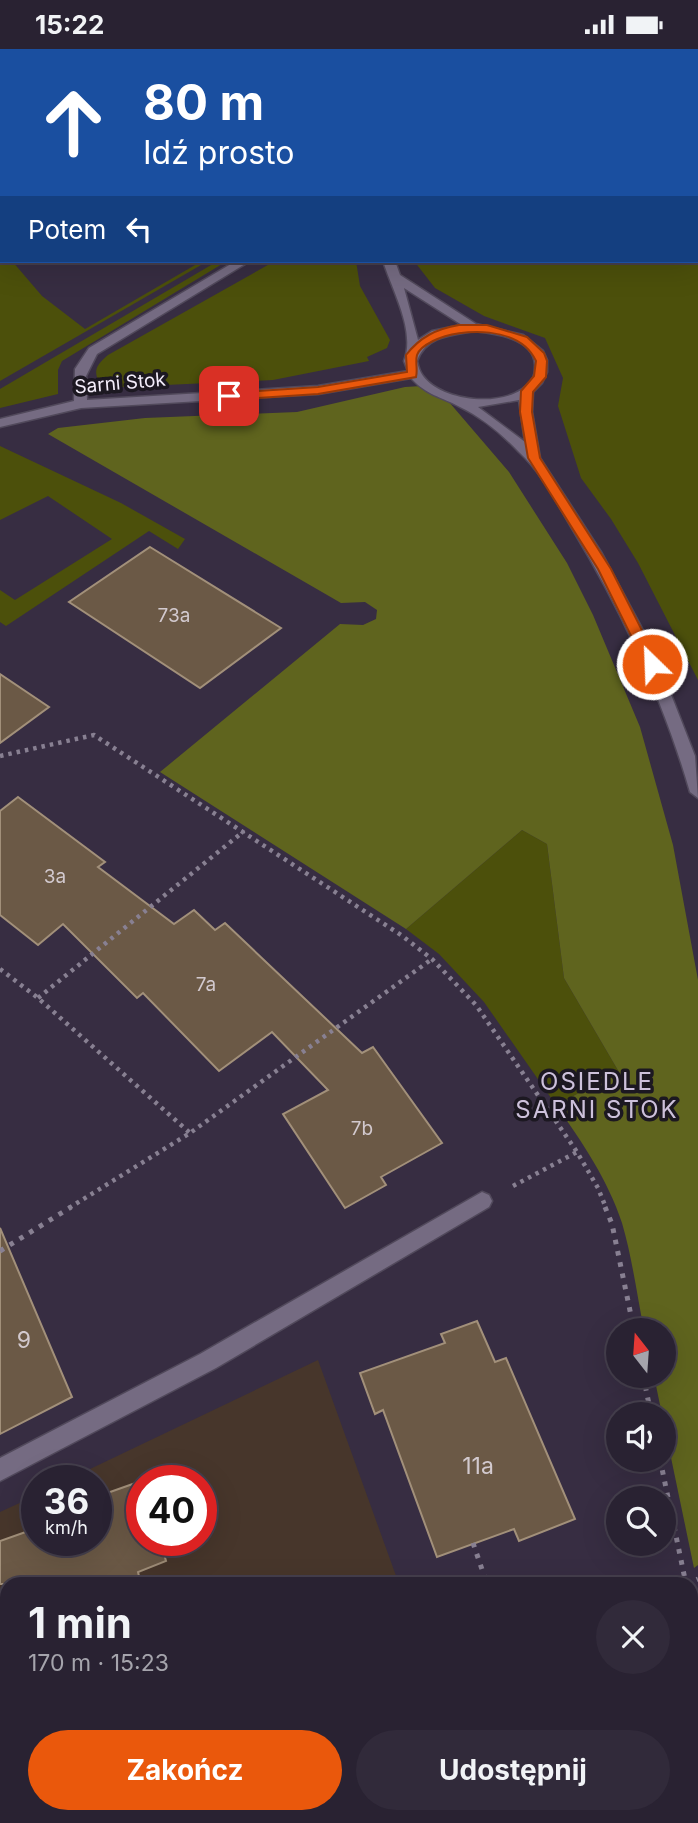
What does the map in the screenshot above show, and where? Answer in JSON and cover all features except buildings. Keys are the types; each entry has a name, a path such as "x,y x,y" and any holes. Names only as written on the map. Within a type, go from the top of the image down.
{"street":[{"path":"80,404 78,372 93,351 241,263"},
{"path":"390,263 397,278 414,350"},
{"path":"397,278 474,327"},
{"path":"462,402 505,400 527,391 540,377 541,361 538,353 512,335 474,327 444,331 422,342 414,350 410,362 412,374 431,391 462,402 492,422 534,458 605,569 643,643 669,706 698,792"},
{"name":"Sarni Stok","path":"0,423 80,404 305,391 412,374"},
{"path":"527,391 526,412 534,458"},
{"path":"0,1470 208,1361 482,1201"}],"path":[{"path":"0,756 94,735 401,935 432,959 476,1005 577,1152 598,1188 612,1224 632,1318"},
{"path":"38,998 244,831"},
{"path":"0,1251 190,1133 432,959"},
{"path":"0,969 38,998 190,1133"},
{"path":"482,1201 577,1152"},
{"path":"663,1472 685,1577"},
{"path":"473,1543 485,1577"}],"shaded area":[{"path":"0,263 14,263 42,296 85,329 199,263 205,263 0,381"},
{"path":"215,263 224,263 62,361 58,370 58,394 0,408 0,389"},
{"path":"271,263 356,263 360,286 390,340 387,348 367,357 369,361 273,380 102,388 96,370 108,355"},
{"path":"416,263 698,263 698,680 638,563 581,478 558,406 563,378 545,338 484,316 435,288"},
{"path":"0,446 121,503 185,539 178,549 149,531 6,626 0,622 0,590 15,600 112,539 48,496 0,520"},
{"path":"522,830 547,844 564,978 619,1072 556,1105 484,1002 439,954 406,929"},
{"path":"318,1360 396,1577 0,1577 0,1512 21,1502 21,1556 112,1556 112,1465 98,1465"}],"green space":[{"path":"422,386 443,395 509,472 567,563 593,615 640,727 673,845 698,980 698,1565 694,1568 674,1472 676,1402 659,1402 656,1388 676,1388 676,1318 642,1318 629,1249 616,1207 594,1162 556,1105 619,1072 564,978 547,844 522,830 406,929 160,772 340,624 363,625 376,619 377,610 365,602 341,603 48,434 58,428 145,418 297,412 405,387"}],"district":[{"name":"OSIEDLE SARNI STOK","path":"597,1095"}],"route":[{"path":"229,396 318,390 412,374 411,355 422,342 444,331 459,328 487,328 523,340 538,353 542,369 540,377 527,391 526,412 534,458 605,569 652,664"}]}
